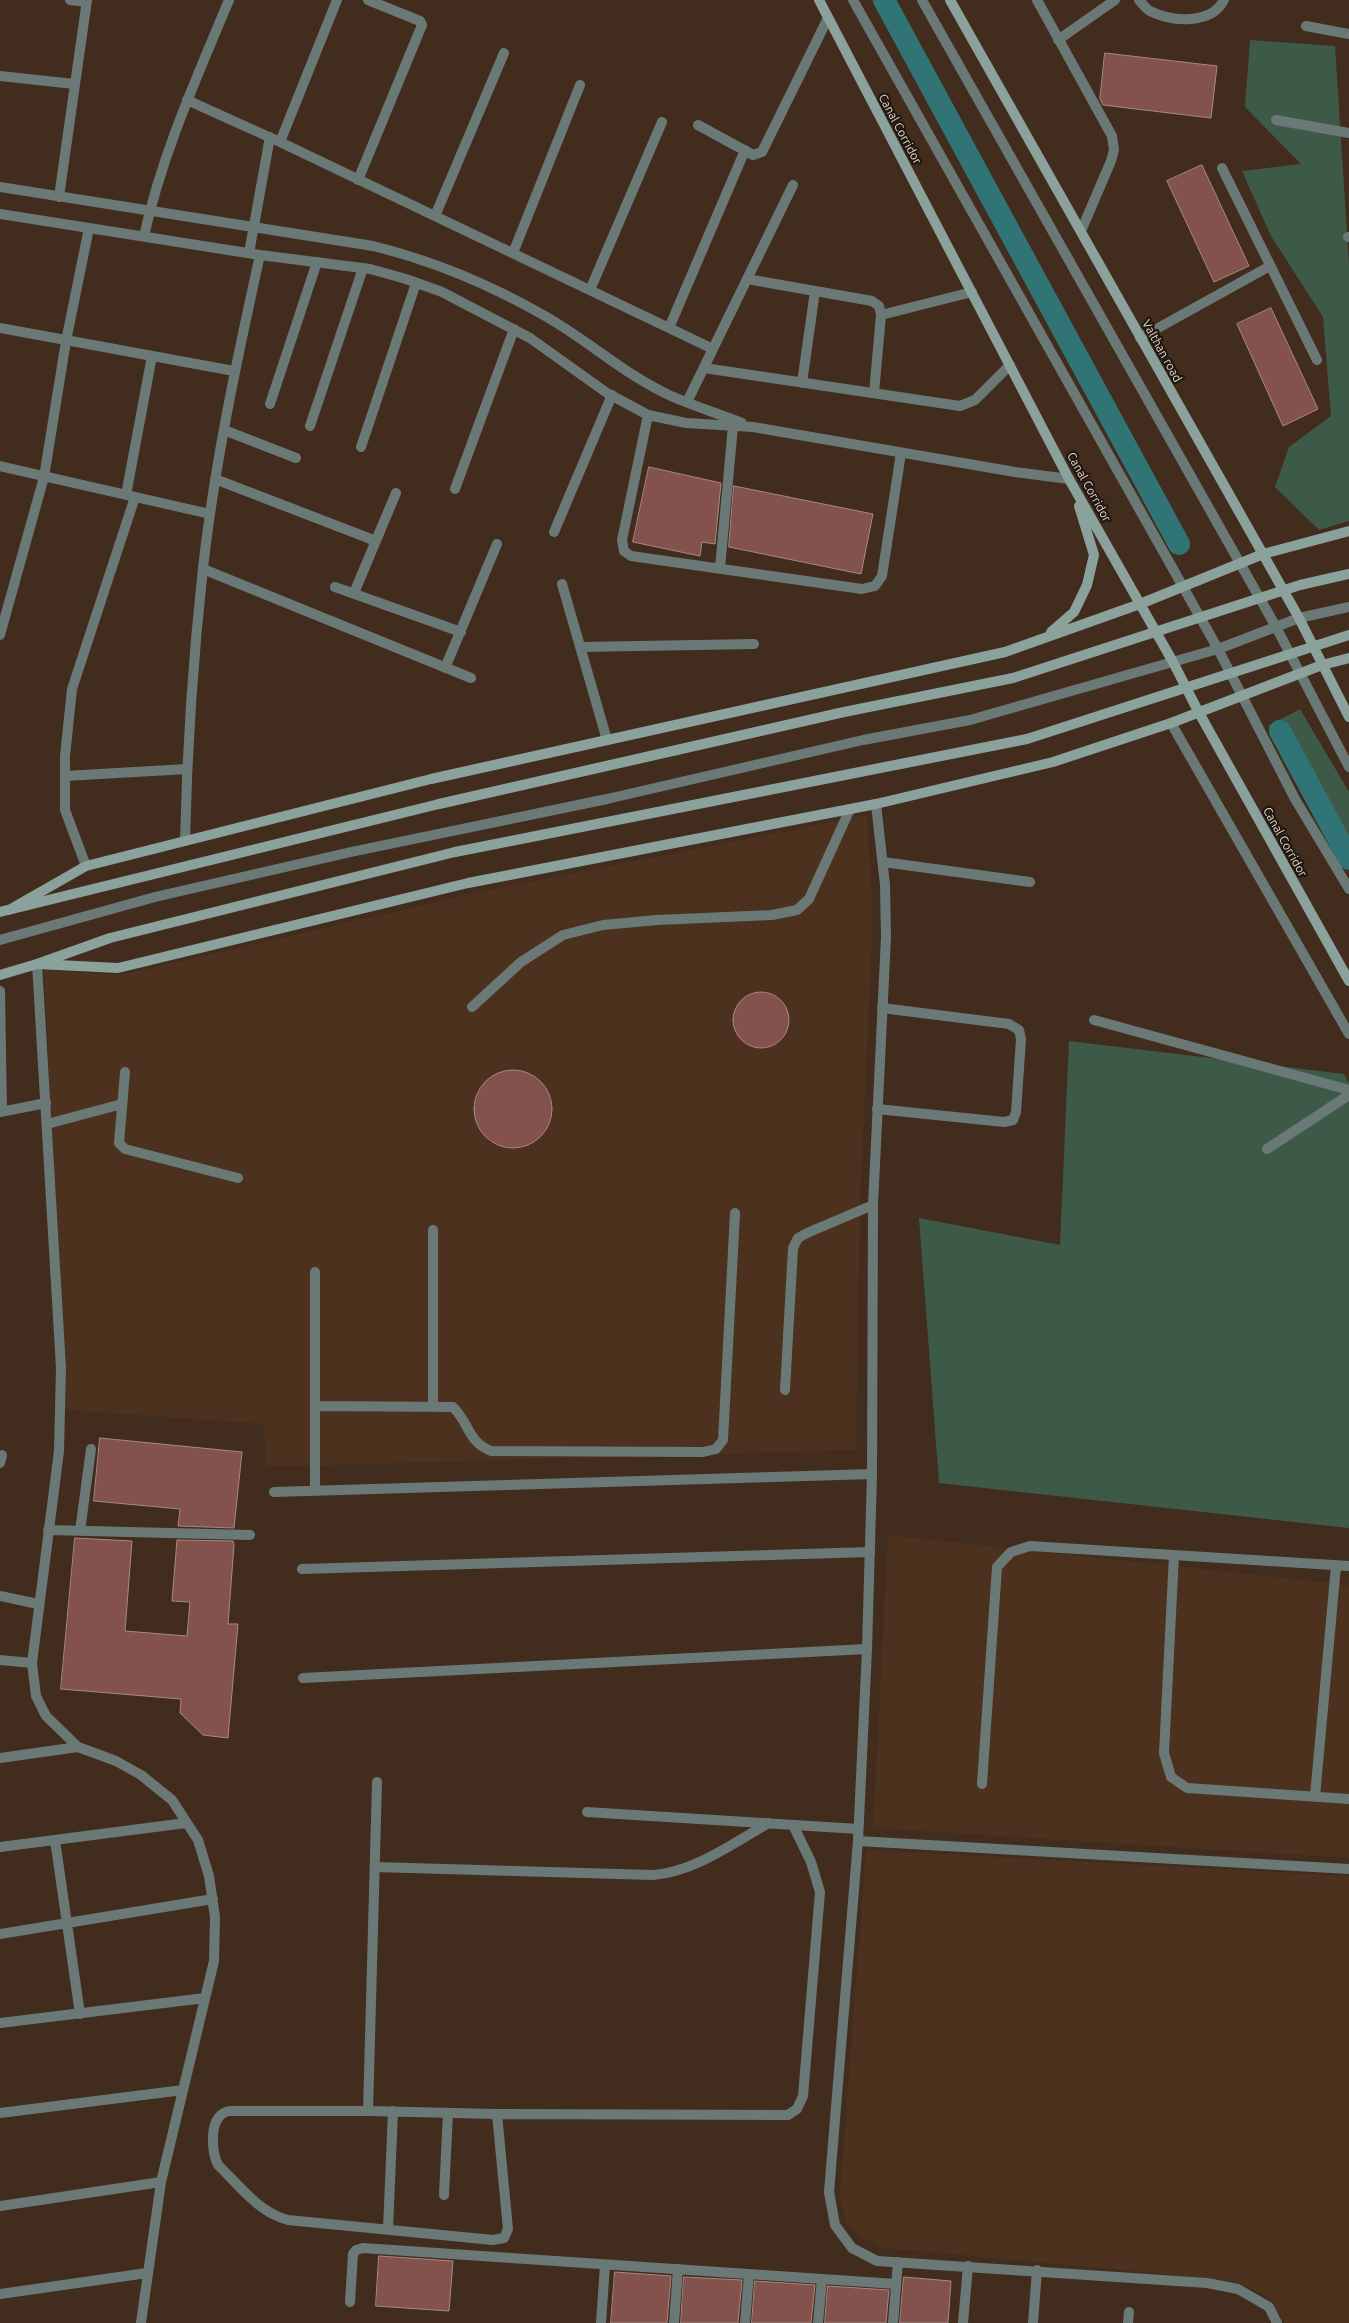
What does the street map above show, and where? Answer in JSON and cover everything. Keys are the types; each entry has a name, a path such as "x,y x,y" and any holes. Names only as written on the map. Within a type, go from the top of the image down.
{"main road":[{"name":"Canal Corridor","path":"819,0 1069,479 1173,662 1198,712 1349,981"},
{"name":"Valthan road","path":"950,0 1299,618 1349,717"},
{"path":"1047,636 1074,612 1087,585 1094,555 1069,479"},
{"path":"4,911 86,866 431,779 1004,652 1140,604 1263,554 1349,531"},
{"path":"4,911 439,804 844,712 1013,678 1300,585 1349,574"},
{"path":"0,974 37,964 110,938 455,852 1027,739 1349,635"},
{"path":"37,964 118,968 468,883 876,804 1054,762 1170,723 1322,665 1349,658"}],"street":[{"path":"58,197 86,1 70,0"},
{"path":"144,236 150,211 187,100 229,0"},
{"path":"280,142 337,0"},
{"path":"358,180 422,25 420,22 368,0"},
{"path":"853,0 1218,649 1295,799 1349,889"},
{"path":"922,0 1241,563 1349,767"},
{"path":"1037,0 1112,136 1114,150 1081,231"},
{"path":"1058,40 1115,0"},
{"path":"1139,0 1149,11 1177,19 1202,18 1214,12 1224,0"},
{"path":"698,126 753,155 762,152 828,18"},
{"path":"1306,26 1349,34"},
{"path":"435,216 504,53"},
{"path":"0,76 74,84"},
{"path":"513,253 580,85"},
{"path":"187,100 270,137 713,349"},
{"path":"1276,120 1349,133"},
{"path":"590,290 662,122"},
{"path":"249,253 270,137"},
{"path":"669,328 745,150"},
{"path":"1222,168 1317,360"},
{"path":"687,402 793,185"},
{"path":"0,187 373,246 412,256 452,270 546,317 616,366 670,396 753,427"},
{"path":"0,214 260,255 363,268 416,283 442,292 530,338 612,396 648,415 686,423 753,427 1015,472 1069,479"},
{"path":"0,635 44,477 66,341 89,228"},
{"path":"185,841 187,769 203,570 210,514 234,371 260,255"},
{"path":"270,404 317,262"},
{"path":"1140,338 1270,266"},
{"path":"310,426 363,268"},
{"path":"747,279 872,301 879,306 881,315 874,393"},
{"path":"361,447 416,283"},
{"path":"802,383 815,291"},
{"path":"881,315 972,292"},
{"path":"0,328 234,371"},
{"path":"455,489 514,329"},
{"path":"86,866 65,810 64,756 72,689 130,496 152,356"},
{"path":"704,368 960,406 975,400 1010,365"},
{"path":"554,532 612,396"},
{"path":"648,415 622,540 624,551 631,556 862,589 875,586 882,576 901,453"},
{"path":"720,568 733,426"},
{"path":"224,430 296,458"},
{"path":"0,466 210,514"},
{"path":"215,479 376,541"},
{"path":"354,593 396,492"},
{"path":"445,668 497,544"},
{"path":"203,570 470,678"},
{"path":"562,584 607,740"},
{"path":"335,587 461,632"},
{"path":"0,940 156,897 333,856 607,799 863,740 970,720 1218,649 1299,618 1349,607"},
{"path":"580,647 754,644"},
{"path":"1170,723 1349,1034"},
{"path":"65,776 187,769"},
{"path":"876,804 883,862 886,937 873,1205 870,1552 858,1841 829,2192 835,2224 852,2248 877,2261 1037,2270 1207,2283 1238,2289 1269,2307 1277,2323"},
{"path":"472,1007 521,962 564,935 603,925 657,920 772,915 796,910 808,899 850,809"},
{"path":"883,862 1030,882"},
{"path":"37,964 61,1368 59,1451 38,1604 32,1663 36,1696 46,1716 78,1747 116,1761 141,1775 172,1800 198,1840 209,1876 215,1917 214,1962 161,2182 141,2323"},
{"path":"0,990 1,1112 46,1103"},
{"path":"877,1109 1004,1122 1012,1120 1016,1112 1021,1039 1019,1030 1010,1024 882,1008"},
{"path":"1094,1020 1349,1090"},
{"path":"125,1072 119,1143 125,1149 238,1178"},
{"path":"1267,1149 1349,1095"},
{"path":"47,1124 122,1104"},
{"path":"785,1390 793,1248 798,1238 807,1232 873,1205"},
{"path":"315,1406 453,1407 462,1416 479,1446 491,1451 703,1452 716,1449 723,1440 735,1213"},
{"path":"433,1230 433,1407"},
{"path":"315,1272 315,1490"},
{"path":"80,1531 92,1449"},
{"path":"274,1492 872,1474"},
{"path":"48,1530 250,1535"},
{"path":"982,1784 997,1568 1012,1552 1030,1546 1349,1566"},
{"path":"302,1569 870,1552"},
{"path":"1174,1555 1164,1753 1170,1777 1187,1788 1349,1799"},
{"path":"1315,1796 1336,1566"},
{"path":"0,1596 38,1604"},
{"path":"303,1678 867,1649"},
{"path":"0,1660 32,1663"},
{"path":"0,1758 78,1747"},
{"path":"368,2111 377,1782"},
{"path":"587,1812 858,1829"},
{"path":"0,1847 186,1823"},
{"path":"375,1867 672,1874 688,1868 769,1823"},
{"path":"497,2114 508,2230 504,2238 493,2240 274,2216 263,2210 218,2164 213,2156 214,2125 219,2115 229,2110 497,2114 776,2115 788,2114 797,2109 803,2096 820,1892 812,1862 793,1825"},
{"path":"55,1840 80,2014"},
{"path":"858,1841 1349,1870"},
{"path":"0,1934 212,1899"},
{"path":"0,2023 205,1998"},
{"path":"0,2113 183,2090"},
{"path":"388,2229 393,2112"},
{"path":"444,2195 448,2113"},
{"path":"0,2206 161,2182"},
{"path":"350,2302 353,2254 356,2250 363,2248 896,2284"},
{"path":"893,2323 898,2262"},
{"path":"601,2323 605,2265"},
{"path":"963,2323 968,2266"},
{"path":"674,2323 678,2269"},
{"path":"1033,2323 1037,2270"},
{"path":"0,2294 147,2273"},
{"path":"745,2323 749,2274"},
{"path":"818,2323 822,2279"}],"shaded area":[{"path":"867,815 873,918 860,1206 856,1450 266,1467 264,1424 66,1410 44,970 121,975 484,891"},
{"path":"888,1535 1349,1585 1349,1858 873,1828"},
{"path":"866,1850 1349,1876 1349,2323 1284,2323 1271,2299 1240,2283 1208,2278 885,2248 860,2236 846,2224 840,2194"}],"green space":[{"path":"1250,40 1335,46 1349,264 1349,521 1319,530 1275,487 1289,447 1331,416 1323,317 1271,236 1242,171 1301,164 1245,107"},
{"path":"1300,709 1349,792 1349,848 1268,726"},
{"path":"1069,1041 1344,1074 1349,1083 1349,1528 939,1483 919,1218 1060,1245"}],"building":[{"path":"1105,53 1217,66 1211,118 1103,105 1100,99"},
{"path":"1202,165 1249,266 1214,282 1167,181"},
{"path":"1271,308 1318,409 1283,426 1237,324"},
{"path":"649,467 721,483 715,544 702,542 700,556 633,542"},
{"path":"734,486 873,514 861,574 729,547"},
{"path":"761,992 772,994 781,1000 787,1009 789,1020 787,1031 781,1040 772,1046 761,1048 750,1046 741,1040 735,1031 733,1020 735,1009 741,1000 750,994"},
{"path":"505,1070 521,1070 535,1076 546,1087 552,1101 552,1117 546,1131 535,1142 521,1148 505,1148 491,1142 480,1131 474,1117 474,1101 480,1087 491,1076"},
{"path":"100,1438 242,1452 234,1528 178,1526 180,1509 94,1501"},
{"path":"75,1538 132,1541 125,1631 187,1636 190,1602 172,1601 177,1540 233,1541 228,1624 238,1624 228,1738 203,1735 180,1713 181,1699 61,1689"},
{"path":"379,2256 453,2261 449,2311 376,2306"},
{"path":"615,2272 671,2276 667,2323 611,2323"},
{"path":"684,2277 742,2280 738,2323 681,2323"},
{"path":"904,2277 951,2281 948,2323 900,2323"},
{"path":"755,2281 815,2285 811,2323 752,2323"},
{"path":"828,2286 889,2290 886,2323 825,2323"}],"waterway":[{"path":"884,0 1179,544"},
{"path":"1280,731 1349,859"}]}
